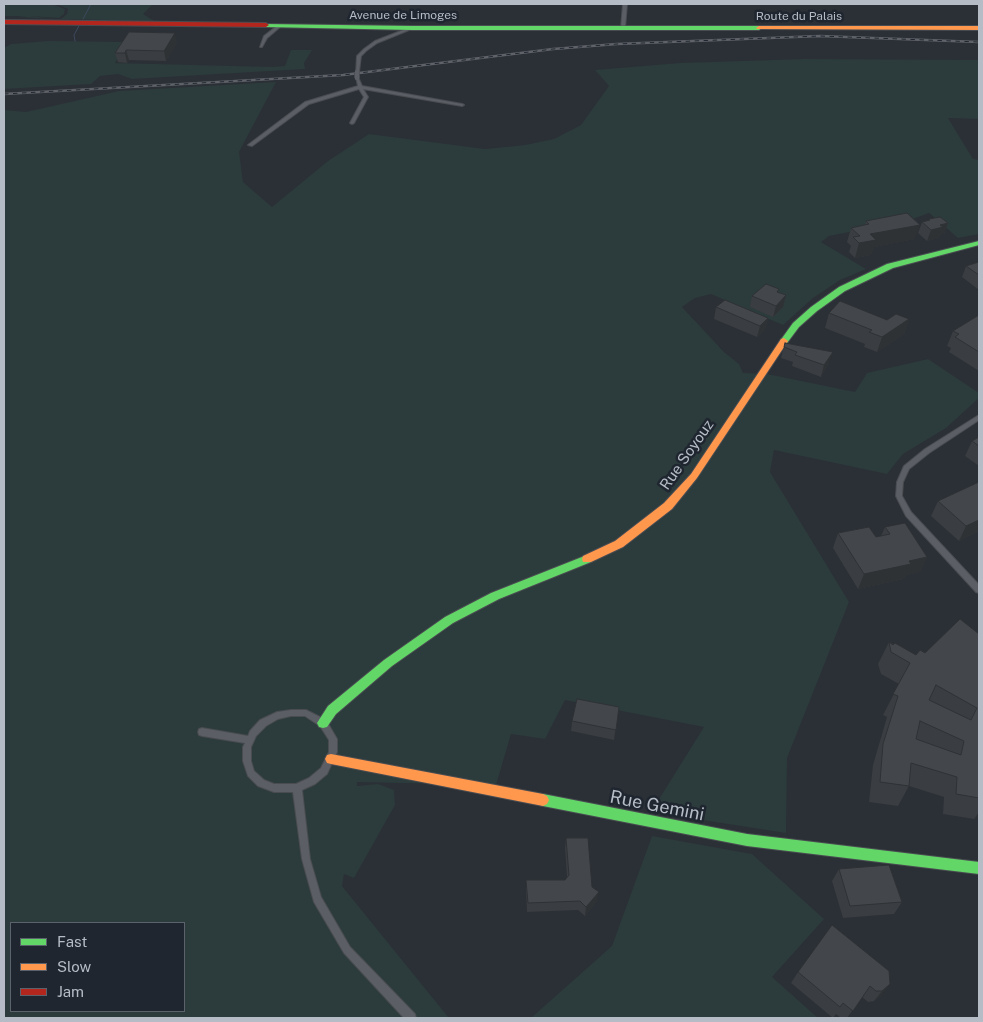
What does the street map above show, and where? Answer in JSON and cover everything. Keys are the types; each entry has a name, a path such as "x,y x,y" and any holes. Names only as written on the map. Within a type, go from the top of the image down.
{"main road":[{"name":"Avenue de Limoges","path":"4,20 23,17 54,21 116,22 264,32 278,27 689,28"},
{"name":"Route du Palais","path":"689,28 979,29"},
{"name":"Rue Soyouz","path":"324,723 332,710 388,663 448,620 495,596 583,561 619,544 645,526 668,506 694,476 781,344 796,325 814,309 842,290 890,266 926,254 979,243"},
{"name":"Rue Gemini","path":"331,759 747,840 979,868"}],"street":[{"path":"623,28 625,4"},
{"path":"352,123 366,97 357,78 359,56 376,42 403,34 412,28"},
{"path":"261,46 264,32"},
{"path":"250,144 306,103 360,87 462,105"},
{"path":"979,417 927,451 906,468 900,482 899,496 908,514 979,590"},
{"path":"306,713 324,723 333,739 331,759 318,777 297,788 274,788 255,778 246,760 250,740 263,723 284,714 306,713"},
{"path":"202,732 250,740"},
{"path":"297,788 306,859 317,899 347,950 411,1018"}],"shaded area":[{"path":"4,4 52,4 65,9 64,14 59,18 29,16 54,19 4,18 27,16 4,16"},
{"path":"56,4 153,4 143,14 154,21 61,19 67,14 68,9"},
{"path":"48,41 128,42 115,63 273,67 285,66 291,50 312,50 304,63 305,69 132,79 118,74 100,76 91,84 4,89 4,48 11,44"},
{"path":"805,59 979,60 979,119 948,118 973,159 979,160 979,234 958,238 929,213 910,220 829,236 821,242 866,269 840,280 813,298 783,325 711,294 695,298 682,307 724,352 739,364 743,373 767,374 855,392 867,373 928,359 979,393 979,398 946,428 903,454 887,474 774,450 770,472 849,602 787,758 786,833 651,812 704,727 565,700 545,739 511,734 496,785 357,782 357,786 378,784 394,790 395,805 354,878 344,874 342,886 449,1018 4,1018 4,110 26,112 119,91 276,82 239,152 243,182 272,207 328,161 369,134 485,149 525,145 554,139 581,125 609,86 595,70 680,63"},
{"path":"652,836 752,854 824,919 772,977 818,1018 531,1018 612,946"}],"building":[{"path":"129,32 175,33 164,51 126,50 125,53 115,53"},
{"path":"907,213 920,225 870,234 876,240 859,243 853,237 860,236 851,228 869,224 866,221"},
{"path":"940,217 948,223 940,225 943,227 931,230 922,222 929,219"},
{"path":"979,262 979,275 966,266"},
{"path":"766,284 779,289 777,292 786,295 776,306 752,296"},
{"path":"725,300 768,318 760,326 716,307"},
{"path":"840,301 887,320 896,314 909,319 882,337 869,332 872,330 829,313"},
{"path":"979,315 979,352 955,337 959,334 953,331"},
{"path":"785,343 833,352 824,365 795,355 797,352 784,347"},
{"path":"979,437 979,446 972,441"},
{"path":"979,482 979,520 966,526 938,501"},
{"path":"905,523 927,557 909,561 911,564 864,574 838,533 869,527 876,537 890,534 885,527"},
{"path":"960,619 979,634 979,798 956,794 957,777 911,763 909,786 880,782 883,744 898,696 893,694 910,663 891,652 889,642 893,645 895,643 916,655 920,650 925,653","holes":["936,685 977,708 971,720 929,700","920,721 964,741 961,755 916,739"]},
{"path":"577,699 619,707 616,730 572,721"},
{"path":"566,838 588,838 592,887 599,892 586,907 580,901 528,903 526,880 565,880 569,875"},
{"path":"889,865 902,902 850,906 839,869"},
{"path":"832,925 889,971 890,984 882,991 876,991 870,986 853,1011 843,1003 840,1007 798,972"}],"waterway":[{"path":"83,19 91,4"},
{"path":"75,41 74,35 80,24"}],"railway":[{"path":"4,94 343,75 553,49 617,44 820,36 979,42"}],"traffic: fast":[{"path":"266,25 412,28 759,28"},
{"path":"784,341 796,325 814,309 842,289 890,266 979,243"},
{"path":"323,723 332,710 388,663 449,620 495,596 587,559"},
{"path":"543,800 747,840 979,868"}],"traffic: slow":[{"path":"759,28 979,28"},
{"path":"587,559 619,544 668,506 694,476 784,341"},
{"path":"331,759 543,800"}],"traffic: jam":[{"path":"4,22 266,25"}]}
